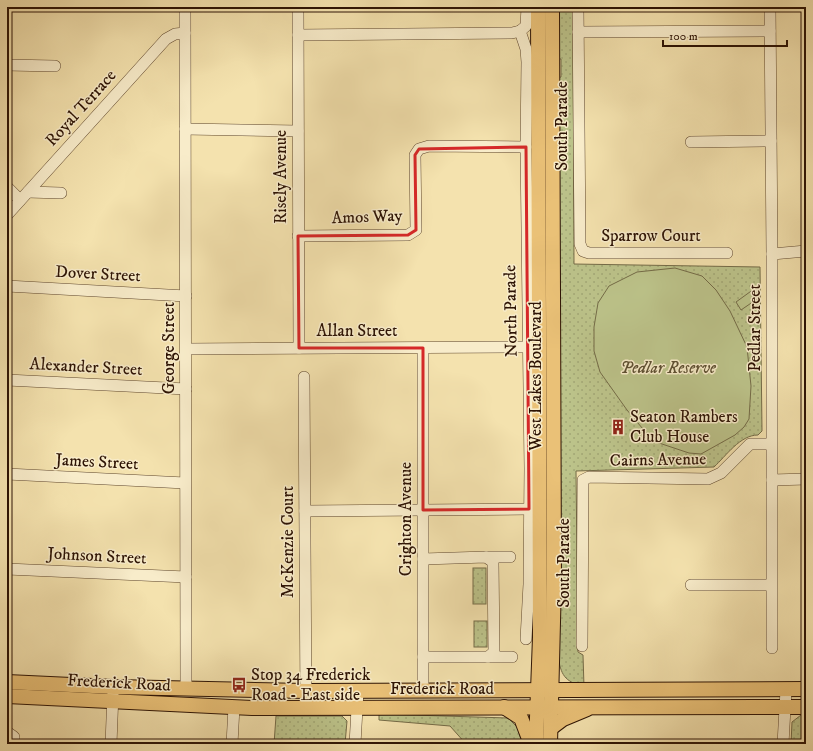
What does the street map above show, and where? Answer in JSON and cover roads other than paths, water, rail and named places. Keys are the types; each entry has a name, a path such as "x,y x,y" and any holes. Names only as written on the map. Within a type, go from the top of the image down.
{"main road":[{"name":"West Lakes Boulevard","path":"538,7 533,638 538,669 551,707 550,744"},
{"name":"West Lakes Boulevard","path":"536,744 537,707 544,689 552,657 554,581 552,7"},
{"path":"552,657 563,682 579,690"},
{"path":"509,690 523,682 538,669"},
{"name":"Frederick Road","path":"7,682 114,687 306,691 806,689"},
{"name":"Frederick Road","path":"7,696 234,707 306,708 806,707"},
{"path":"504,707 521,718 531,744"},
{"path":"551,728 562,720 591,707"}],"street":[{"name":"George Street","path":"184,7 186,689"},
{"name":"Risely Avenue","path":"298,7 299,348"},
{"path":"298,35 512,33 520,31 526,26 527,7"},
{"name":"South Parade","path":"578,7 580,244"},
{"name":"Pedlar Street","path":"770,7 772,254 772,648"},
{"name":"North Parade","path":"520,31 526,49 527,347 529,353 530,510 527,619 533,638"},
{"path":"578,32 770,31"},
{"name":"Royal Terrace","path":"7,215 166,39 175,34 185,34"},
{"path":"7,65 55,66"},
{"path":"185,128 298,131"},
{"path":"691,142 771,141"},
{"name":"Amos Way","path":"298,236 408,235 416,230 415,155 419,148 429,146 526,147"},
{"path":"7,188 24,196 61,193"},
{"name":"Sparrow Court","path":"580,244 583,251 589,253 727,253"},
{"path":"772,254 806,251"},
{"name":"Dover Street","path":"7,286 186,296"},
{"name":"Allan Street","path":"186,349 527,347"},
{"name":"Crighton Avenue","path":"423,348 423,691"},
{"name":"McKenzie Court","path":"304,377 306,708"},
{"name":"Alexander Street","path":"7,380 186,389"},
{"name":"Cairns Avenue","path":"582,480 589,477 708,479 721,473 750,444 771,444"},
{"name":"James Street","path":"7,474 185,483"},
{"name":"South Parade","path":"582,480 582,646"},
{"path":"772,480 806,480"},
{"path":"305,511 530,510"},
{"path":"486,557 493,562 494,652 488,657"},
{"path":"423,559 510,557"},
{"name":"Johnson Street","path":"7,569 186,577"},
{"path":"691,585 772,585"},
{"path":"423,657 512,656"},
{"path":"111,744 114,687"},
{"path":"783,744 786,690"},
{"path":"356,744 358,691"},
{"path":"232,744 234,707"},
{"path":"7,732 14,737 14,744"}],"place":[{"name":"Seaton Rambers Club House","path":"618,427"},
{"name":"Stop 34 Frederick Road - East side","path":"239,685"}],"park label":[{"name":"Pedlar Reserve","path":"668,368"}]}
